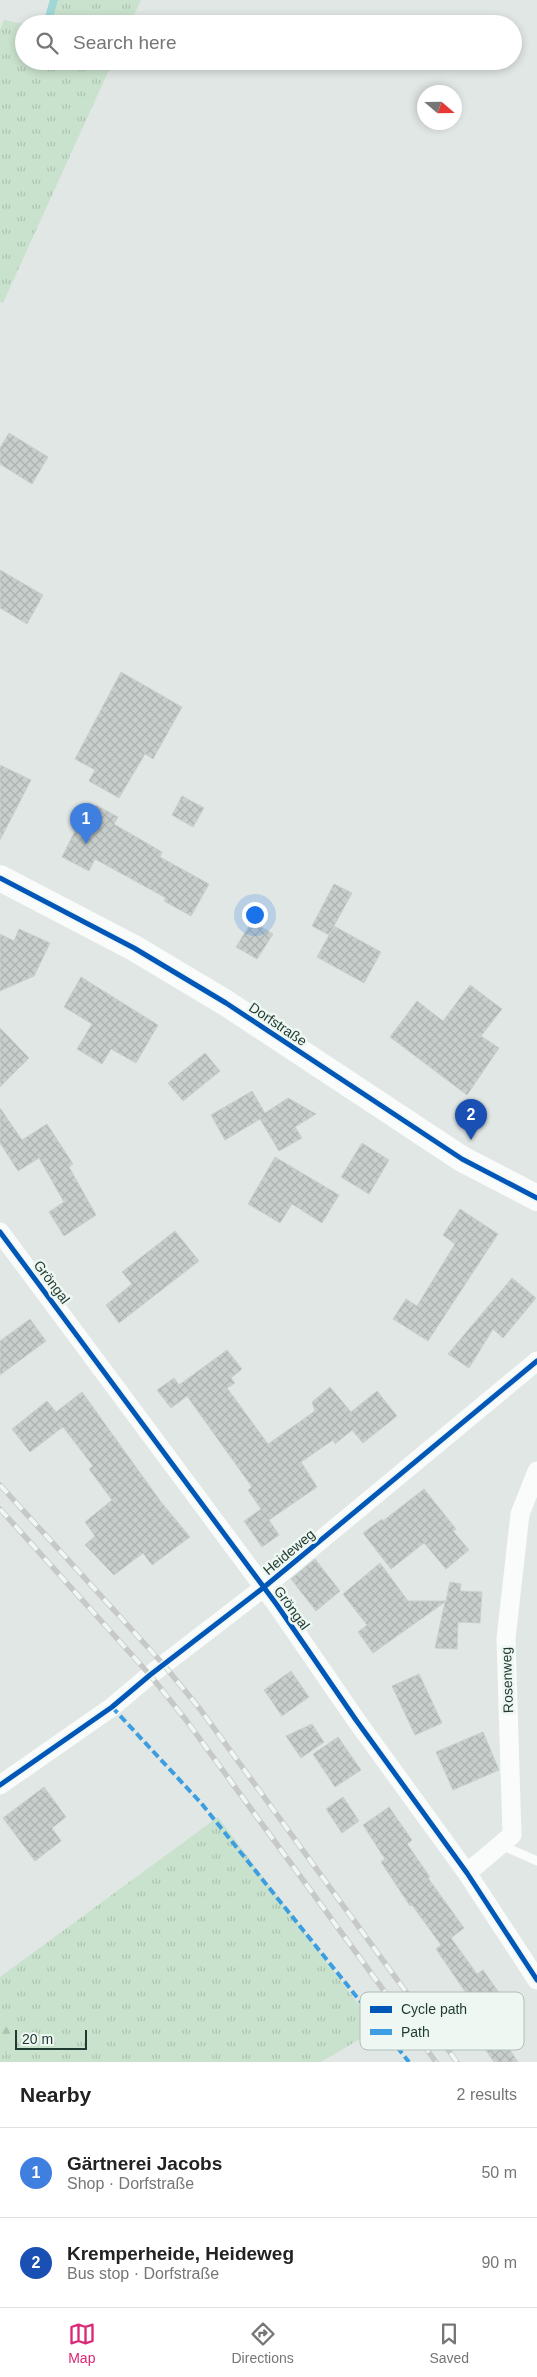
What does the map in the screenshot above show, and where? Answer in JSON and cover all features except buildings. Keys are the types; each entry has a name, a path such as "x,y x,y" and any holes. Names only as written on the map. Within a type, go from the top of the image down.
{"main road":[{"name":"Dorfstraße","path":"0,878 134,948 209,993 462,1159 537,1198"}],"street":[{"name":"Gröngal","path":"0,1232 263,1588 467,1873 537,1980"},
{"name":"Heideweg","path":"0,1785 112,1707 150,1675 263,1588 537,1361"},
{"name":"Rosenweg","path":"467,1873 512,1835 506,1639 520,1514 537,1471"}],"lane":[{"path":"500,1845 537,1861"}],"green space":[{"path":"58,0 141,0 134,15 54,15"},
{"path":"4,20 15,22 15,70 109,70 3,303 0,302 0,30"},
{"path":"218,1817 360,2006 360,2039 321,2062 0,2062 0,2055 20,2048 0,2013 0,1977"},
{"path":"0,2013 20,2048 0,2055"}],"waterway":[{"path":"50,15 54,0"}],"railway":[{"path":"0,1485 163,1664 200,1709 406,1992"},
{"path":"0,1509 150,1675 186,1720 385,1992"},
{"path":"427,2050 436,2062"},
{"path":"448,2050 457,2062"}],"marked path":[{"path":"112,1707 201,1803 360,2001"},
{"path":"399,2050 409,2062"}],"cycle path":[{"path":"0,878 134,948 226,1003 462,1159 537,1198"},
{"path":"0,1232 277,1605 356,1720 467,1873 537,1980"},
{"path":"0,1785 112,1707 150,1675 263,1588 537,1361"}],"place":[{"name":"Gärtnerei Jacobs","path":"86,844"},
{"name":"Kremperheide, Heideweg","path":"471,1140"}]}
